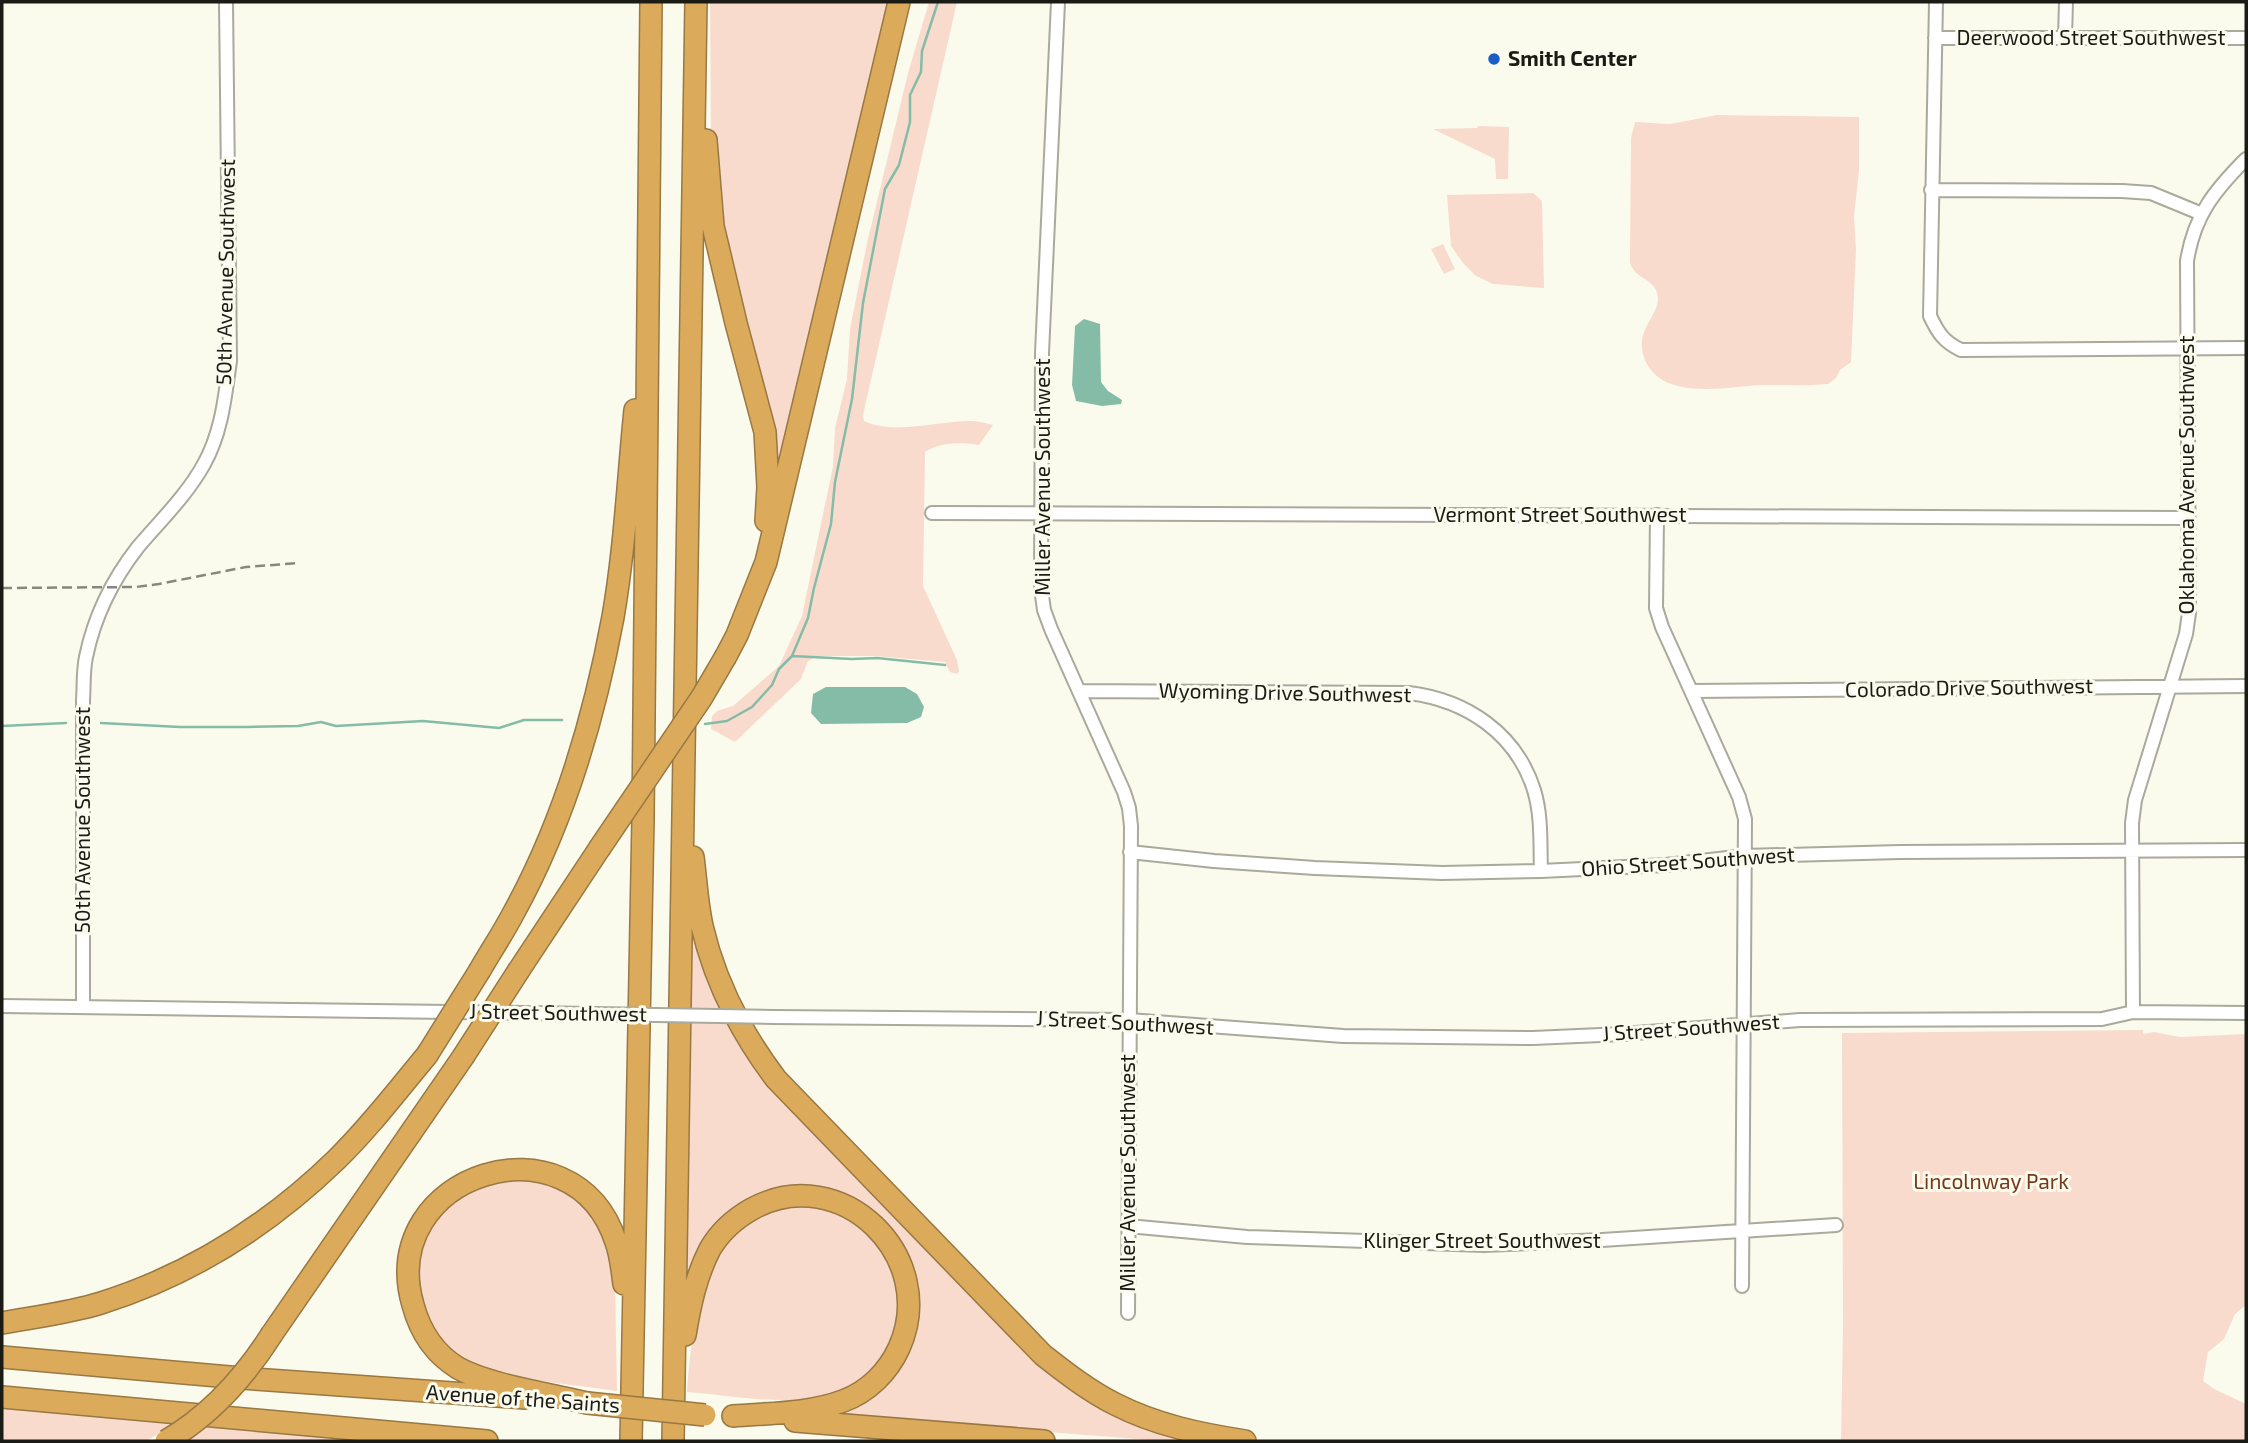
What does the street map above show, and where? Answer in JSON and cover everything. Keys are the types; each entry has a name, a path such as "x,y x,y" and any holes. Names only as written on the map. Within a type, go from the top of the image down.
{"highway":[{"path":"632,1441 643,818 652,2"},
{"path":"166,1441 184,1431 229,1392 254,1362 463,1057 598,849 702,697 737,635 766,562 898,2"},
{"path":"695,4 713,226 765,432 768,487 766,527 757,582"},
{"path":"673,1436 695,4"},
{"path":"2,1323 99,1304 148,1286 218,1252 295,1198 337,1159 375,1118 426,1055 481,970 514,914 557,819 580,753 597,691 613,616 623,547 649,275"},
{"path":"686,662 693,856 702,926 725,996 760,1058 776,1079 1043,1355 1092,1391 1135,1414 1188,1431 1245,1441"},
{"path":"587,1403 491,1380 460,1369 434,1347 422,1330 411,1299 408,1279 413,1245 428,1214 452,1189 483,1175 498,1171 523,1170 549,1174 590,1200 600,1210 616,1242 621,1262 633,1366"},
{"path":"673,1436 691,1300 711,1247 725,1230 740,1216 761,1204 781,1198 827,1199 865,1217 881,1231 893,1247 908,1288 910,1311 906,1333 895,1357 863,1391 844,1401 816,1409 733,1416"},
{"name":"Avenue of the Saints","path":"2,1357 1044,1441"},
{"name":"Avenue of the Saints","path":"2,1397 487,1441"}],"street":[{"name":"50th Avenue Southwest","path":"83,1007 85,660 95,625 112,586 137,549 199,472 222,418 230,361 226,2"},
{"name":"Miller Avenue Southwest","path":"1058,2 1042,353 1041,588 1044,610 1124,792 1131,825 1128,1313"},
{"path":"1936,2 1930,316 1939,335 1948,344 1961,350 2246,348"},
{"path":"2065,38 2066,2"},
{"name":"Deerwood Street Southwest","path":"1935,38 2246,38"},
{"name":"Oklahoma Avenue Southwest","path":"2133,1012 2135,800 2186,634 2189,613 2187,348 2188,261 2191,237 2215,193 2246,159"},
{"path":"1931,190 2151,193 2202,214"},
{"name":"Vermont Street Southwest","path":"932,513 2188,518"},
{"path":"1657,515 1656,608 1662,627 1739,796 1745,819 1742,1286"},
{"name":"Colorado Drive Southwest","path":"1692,691 2246,686"},
{"name":"Wyoming Drive Southwest","path":"1080,691 1409,693 1434,696 1483,719 1505,740 1522,762 1534,790 1539,816 1541,871"},
{"name":"Ohio Street Southwest","path":"1130,852 1315,868 1442,873 1678,864 1745,856 2246,850"},
{"name":"J Street Southwest","path":"2,1006 1129,1020 1343,1035 1436,1038 1623,1034 1841,1019 2102,1019 2133,1012 2246,1013"},
{"name":"Klinger Street Southwest","path":"1128,1226 1247,1237 1484,1245 1602,1241 1836,1225"}],"green space":[{"path":"710,2 890,2 776,480 724,249 711,144"},
{"path":"929,2 957,2 863,415 864,421 888,427 970,421 993,425 979,445 951,444 937,446 925,452 923,586 957,660 959,671 957,674 950,672 945,662 875,656 817,656 808,661 801,679 735,742 711,729 712,716 717,711 733,706 779,666 802,616 833,466 835,428 847,379 850,329 867,243 908,73"},
{"path":"1717,115 1859,117 1851,362 1828,384 1694,389 1661,379 1653,373 1645,359 1643,335 1658,300 1655,288 1635,271 1630,262 1631,138 1635,122 1670,124"},
{"path":"1509,127 1508,179 1496,179 1495,159 1433,129"},
{"path":"1533,193 1542,201 1544,288 1493,284 1476,276 1451,246 1447,195"},
{"path":"1443,244 1455,269 1444,274 1431,249"},
{"path":"691,930 696,930 720,1002 1050,1368 1212,1441 1163,1441 833,1415 847,1407 915,1316 862,1205 761,1197 689,1281 684,1281"},
{"name":"Lincolnway Park","path":"2143,1030 2143,1034 2154,1032 2180,1037 2246,1034 2246,1305 2235,1314 2224,1339 2208,1352 2203,1381 2246,1404 2246,1441 1841,1441 1842,1033"},
{"path":"535,1176 576,1198 604,1231 615,1283 617,1391 494,1375 466,1365 444,1348 417,1301 419,1243 463,1188"},
{"path":"795,1204 823,1207 841,1213 870,1234 884,1253 898,1294 898,1314 884,1353 855,1383 819,1397 782,1400 687,1392 695,1325 708,1276 718,1255 730,1237 745,1223"},
{"path":"2,1408 178,1422 146,1441 2,1441"},
{"path":"205,1424 419,1441 184,1441"}],"shaded area":[{"path":"1084,319 1100,324 1101,382 1108,391 1122,400 1121,404 1102,406 1076,401 1072,385 1075,326"},
{"path":"826,687 905,687 917,694 924,707 921,717 907,723 821,724 811,713 813,694"}],"waterway":[{"path":"705,724 727,721 752,707 772,685 779,669 792,656 808,618 831,524 835,482 852,399 863,303 885,189 899,165 910,122 910,95 921,72 922,51 938,2"},
{"path":"792,656 877,658 945,665"},
{"path":"101,723 246,727 298,726 321,722 336,726 423,721 499,728 524,720 562,720"},
{"path":"2,726 66,723"}],"railway":[{"path":"2,588 136,587 246,567 299,563"}],"place":[{"name":"Smith Center","path":"1494,59"}]}
